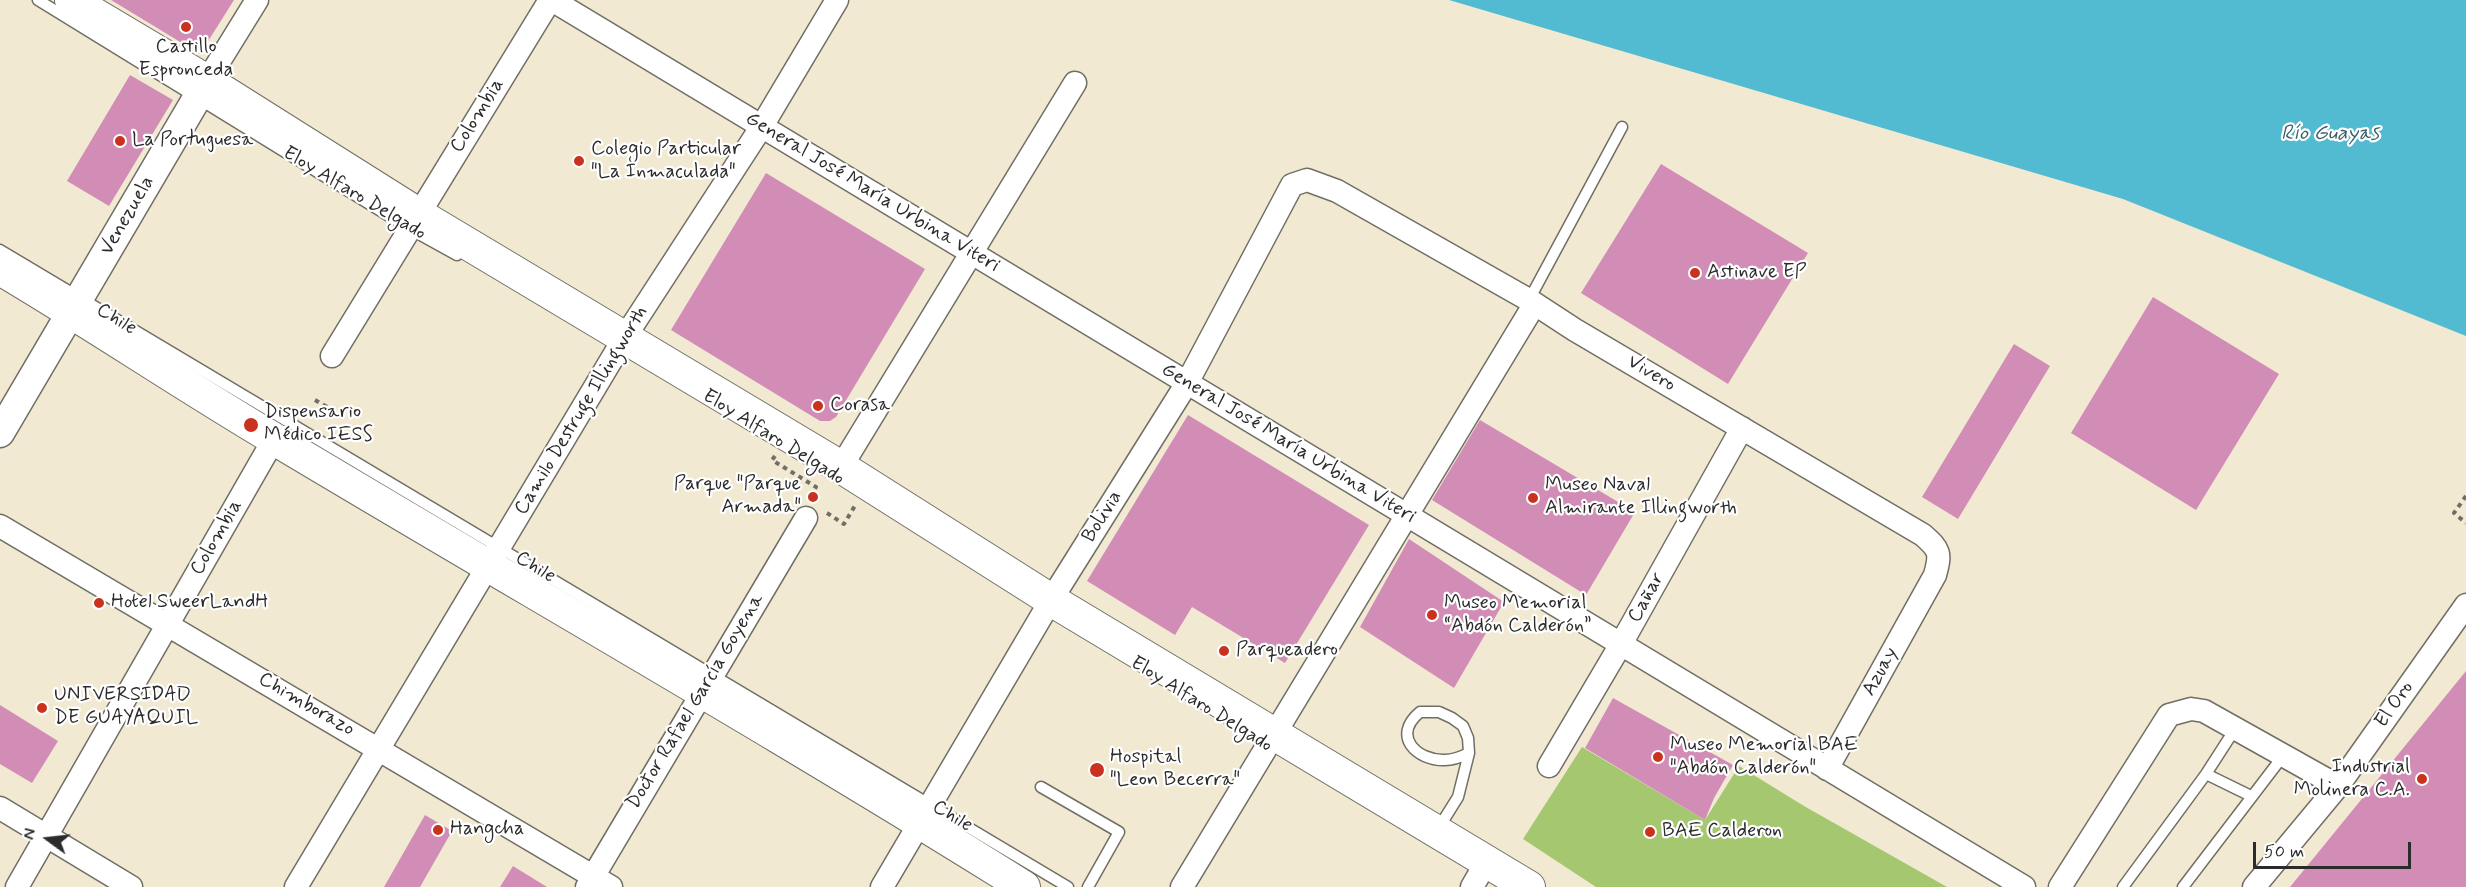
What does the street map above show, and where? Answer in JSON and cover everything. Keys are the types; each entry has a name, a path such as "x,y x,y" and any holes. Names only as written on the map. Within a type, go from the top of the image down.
{"main road":[{"name":"Eloy Alfaro Delgado","path":"71,0 202,90 414,222 841,467 1049,604 1268,743 1436,831 1479,873 1529,887"},
{"name":"Chile","path":"0,269 76,305 274,439 495,556 927,814 1024,887"}],"street":[{"name":"Venezuela","path":"0,433 257,0"},
{"name":"General José María Urbina Viteri","path":"551,0 2024,887"},
{"name":"Colombia","path":"332,356 551,0"},
{"name":"Camilo Destruge Illingworth","path":"296,887 622,341 762,126 837,0"},
{"path":"841,467 1075,83"},
{"name":"Bolivia","path":"882,887 1049,604 1187,383 1292,185 1307,180 1337,191"},
{"name":"Vivero","path":"1337,191 1531,302 1923,535 1936,547 1940,558 1935,575"},
{"path":"1182,887 1407,515 1531,302"},
{"name":"Cañar","path":"1549,766 1621,644 1742,428"},
{"name":"Colombia","path":"17,887 274,439"},
{"name":"Doctor Rafael García Goyena","path":"597,883 707,683 815,512"},
{"name":"Chimborazo","path":"0,526 379,748 597,883"},
{"name":"Azuay","path":"1827,769 1935,575"},
{"name":"El Oro","path":"2254,887 2338,786 2466,605"},
{"path":"2060,887 2169,715 2192,709 2204,711 2338,786"},
{"path":"0,808 130,887"}],"lane":[{"name":"Eloy Alfaro Delgado","path":"38,0 202,90"},
{"path":"1531,302 1622,128"},
{"name":"Eloy Alfaro Delgado","path":"414,222 463,258"},
{"name":"Chile","path":"0,250 76,305 495,556"},
{"name":"Eloy Alfaro Delgado","path":"536,298 622,341 863,494 1049,604 1176,689"},
{"path":"1436,831 1458,797 1468,753 1468,738 1463,726 1439,712 1420,712 1409,724 1406,732 1407,741 1416,750 1437,759 1457,759 1468,753"},
{"path":"2123,887 2206,774 2235,729"},
{"path":"2182,887 2283,756"},
{"path":"2206,774 2251,796"},
{"path":"1041,787 1119,832 1088,887"},
{"name":"Chile","path":"927,814 1068,887"}],"path":[{"path":"315,400 338,413"},
{"path":"783,444 772,460 816,487 807,501 815,512 844,524 863,494"},
{"path":"2466,496 2454,513 2466,523"}],"green space":[{"path":"1582,747 1705,820 1739,766 1804,806 1947,887 1596,887 1523,839"}],"water":[{"name":"Río Guayas","path":"1449,0 2466,0 2466,336 2123,199"}],"building":[{"name":"Castillo Espronceda","path":"111,0 234,0 200,54"},
{"name":"La Portuguesa","path":"130,75 173,100 109,206 67,181"},
{"name":"Astinave EP","path":"1661,164 1808,253 1728,384 1581,293"},
{"path":"766,173 925,269 836,417 830,421 820,421 671,330"},
{"path":"2153,297 2279,374 2196,510 2071,433"},
{"path":"2014,344 2050,366 1958,519 1922,497"},
{"path":"1188,415 1369,525 1285,663 1192,607 1175,635 1087,581"},
{"path":"1480,420 1635,512 1586,595 1432,500"},
{"name":"Museo Memorial “Abdón Calderón”","path":"1409,539 1504,602 1454,688 1360,627"},
{"name":"Industrial Molinera C.A.","path":"2466,671 2466,887 2290,887"},
{"name":"Museo Memorial BAE \"Abdón Calderón\"","path":"1613,698 1733,765 1714,798 1705,820 1585,748"},
{"path":"0,705 58,741 32,783 0,764"},
{"path":"425,815 452,831 420,887 384,887"},
{"path":"513,866 547,887 500,887"}],"place":[{"name":"Castillo Espronceda","path":"186,27"},
{"name":"La Portuguesa","path":"120,141"},
{"name":"Colegio Particular \"La Inmaculada\"","path":"579,161"},
{"name":"Astinave EP","path":"1695,273"},
{"name":"Corasa","path":"818,406"},
{"name":"Dispensario Médico IESS","path":"251,425"},
{"name":"Parque \"Parque Armada\"","path":"813,497"},
{"name":"Museo Naval Almirante Illingworth","path":"1533,498"},
{"name":"Hotel SweerLandH","path":"99,603"},
{"name":"Museo Memorial “Abdón Calderón”","path":"1432,615"},
{"name":"Parqueadero","path":"1224,651"},
{"name":"UNIVERSIDAD DE GUAYAQUIL","path":"42,708"},
{"name":"Museo Memorial BAE \"Abdón Calderón\"","path":"1658,757"},
{"name":"Hospital \"Leon Becerra\"","path":"1097,770"},
{"name":"Industrial Molinera C.A.","path":"2422,779"},
{"name":"Hangcha","path":"438,830"},
{"name":"BAE Calderon","path":"1650,832"}]}
